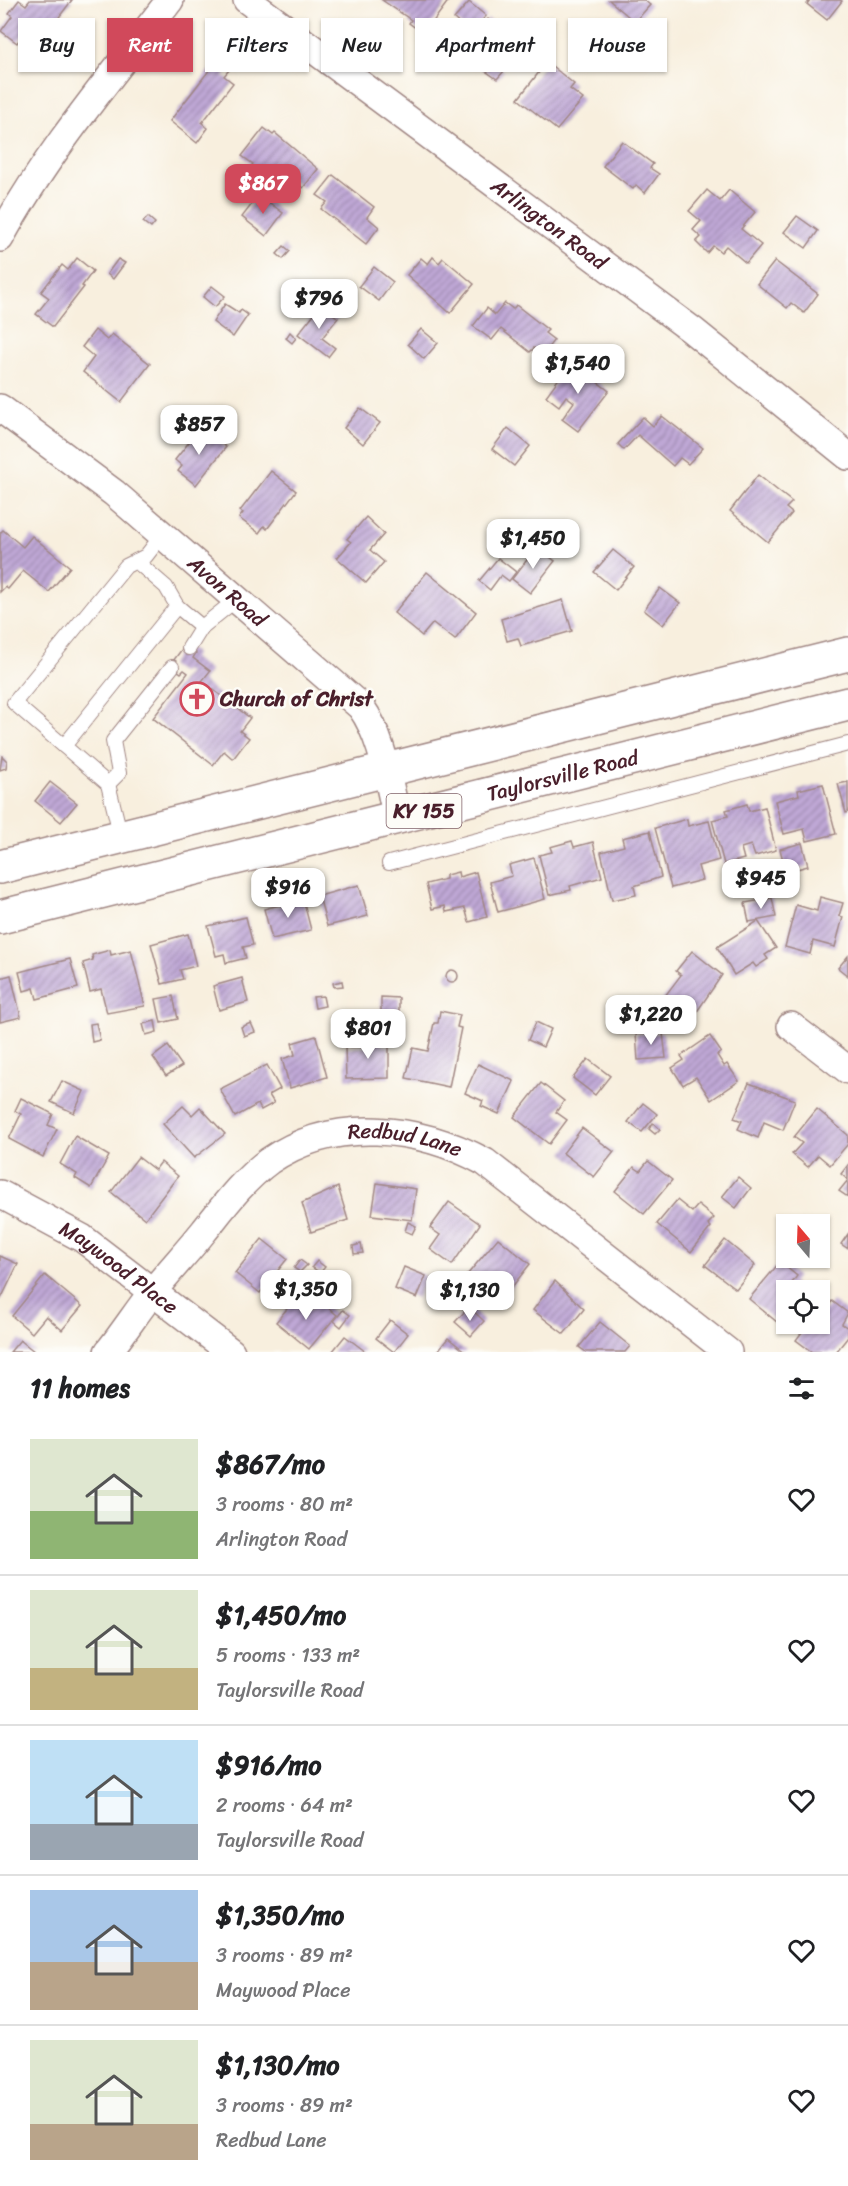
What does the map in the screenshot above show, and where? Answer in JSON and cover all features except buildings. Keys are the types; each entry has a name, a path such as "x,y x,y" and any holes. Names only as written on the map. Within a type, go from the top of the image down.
{"main road":[{"name":"KY 155","path":"0,867 848,654"},
{"name":"Taylorsville Road","path":"0,917 848,704"}],"street":[{"path":"0,238 23,197 56,149 170,0"},
{"name":"Arlington Road","path":"247,0 692,330 848,456"},
{"name":"Avon Road","path":"0,408 114,493 238,598 361,707 371,720 397,818"},
{"path":"791,1026 848,1070"},
{"name":"Redbud Lane","path":"108,1352 153,1290 237,1190 271,1160 314,1139 364,1131 390,1131 441,1141 485,1162 728,1352"},
{"name":"Maywood Place","path":"0,1194 82,1238 153,1290 231,1352"}],"lane":[{"path":"121,837 108,784 14,703 126,566 146,556 163,534"},
{"path":"136,561 166,587 177,606 202,627"},
{"path":"189,648 202,627 228,609 238,598"},
{"path":"64,746 177,606"},
{"path":"108,784 119,773 112,747 120,732 172,667"},
{"path":"389,863 848,744"}],"place":[{"name":"Church of Christ","path":"197,699"}]}
